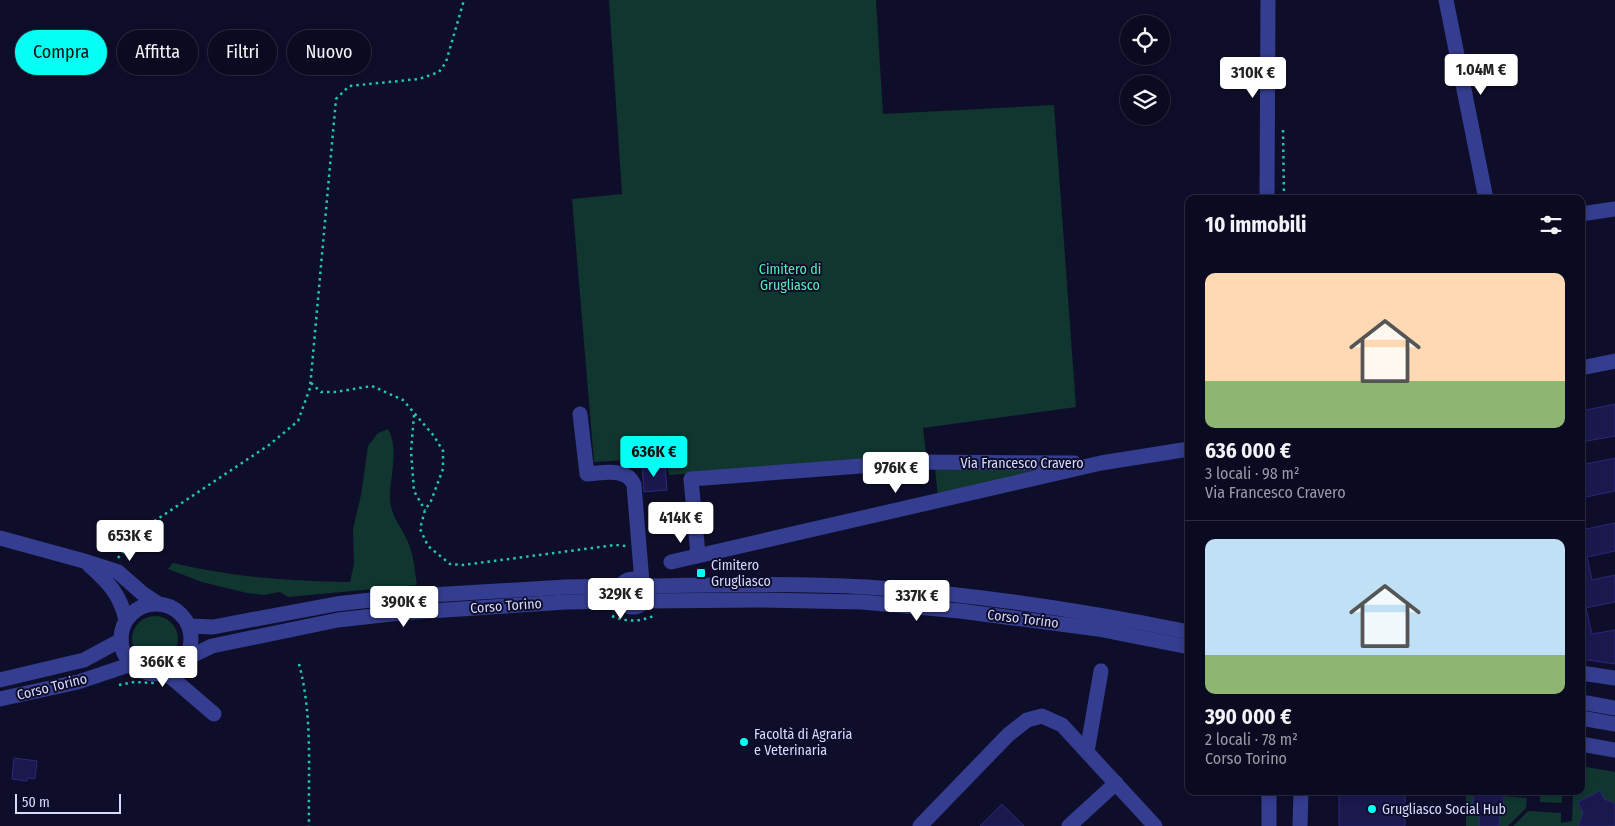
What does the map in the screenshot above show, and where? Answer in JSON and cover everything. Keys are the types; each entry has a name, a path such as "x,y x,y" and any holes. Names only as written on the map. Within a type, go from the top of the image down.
{"street":[{"path":"1267,195 1268,0"},
{"path":"1446,0 1485,195"},
{"path":"1585,214 1615,210"},
{"path":"1585,367 1615,361"},
{"path":"580,414 587,474 627,474 632,479 636,494 637,540 644,589"},
{"name":"Via Francesco Cravero","path":"670,562 1101,463 1185,450"},
{"name":"Via Francesco Cravero","path":"698,555 691,479 914,462 1101,463"},
{"path":"0,538 118,572 142,593 157,603 171,606 182,614 190,626 192,640 186,658"},
{"path":"622,589 637,540"},
{"path":"84,561 103,577 114,590 126,620"},
{"name":"Corso Torino","path":"169,676 186,658 212,646 338,620 400,613 556,602 622,589 636,579 644,589 642,605 635,608 630,607 622,589"},
{"name":"Corso Torino","path":"644,589 762,585 865,587 964,595 1103,615 1185,631"},
{"name":"Corso Torino","path":"190,626 213,627 336,604 397,597 566,587 622,589"},
{"name":"Corso Torino","path":"644,589 761,600 862,602 960,611 1098,629 1185,646"},
{"path":"157,603 138,608 126,620 121,640 125,654 132,664 144,672 169,676 214,714"},
{"path":"1151,624 1185,624"},
{"name":"Corso Torino","path":"0,680 84,660 121,640"},
{"name":"Corso Torino","path":"0,699 78,682 132,664"},
{"path":"1087,752 1101,671"},
{"path":"1585,674 1615,678"},
{"path":"1585,703 1615,708"},
{"path":"920,826 1008,735 1027,720 1042,716 1062,725 1156,826"},
{"path":"1585,719 1615,724"},
{"path":"1585,745 1615,750"},
{"path":"1069,826 1116,783"},
{"path":"1269,795 1269,826"},
{"path":"1300,826 1301,795"}],"path":[{"path":"109,569 141,530 269,445 298,421 311,383 336,98 349,86 418,79 439,72 446,62 464,0"},
{"path":"311,383 321,392 334,392 372,386 403,400 434,436 443,451 443,469 431,501 425,510 420,530 428,546 450,564 463,566 615,545 637,540"},
{"path":"414,414 411,451 414,491 425,510"},
{"path":"610,615 621,620 644,620 655,615"},
{"path":"299,664 308,723 309,826"},
{"path":"111,686 134,682 153,683 169,676"}],"green space":[{"name":"Cimitero di Grugliasco","path":"609,0 876,0 883,114 1054,105 1076,407 923,428 926,454 669,475 667,463 642,465 641,459 594,462 572,199 622,194"},
{"path":"388,429 394,455 390,492 391,508 408,541 417,585 288,597 280,592 264,595 247,593 202,582 168,569 173,563 216,572 261,577 305,581 350,582 354,564 353,529 361,495 368,446 378,433"},
{"path":"935,468 1043,469 938,497"},
{"path":"151,616 159,616 168,620 174,626 178,639 174,652 168,658 159,662 151,662 142,658 136,652 132,643 132,635 136,626 142,620"},
{"path":"1585,767 1615,772 1615,803 1607,804 1600,791 1578,802 1583,813 1578,826 1513,826 1528,811 1561,813 1561,823 1572,821 1573,795 1585,795"},
{"path":"1466,795 1474,795 1475,812 1480,813 1479,826 1466,826"},
{"path":"1540,795 1562,795 1562,803 1540,802"},
{"path":"1504,796 1527,798 1526,808 1508,826 1499,826 1500,805 1503,805"}],"building":[{"path":"1615,404 1615,436 1585,441 1585,410"},
{"path":"1615,458 1615,491 1585,497 1585,464"},
{"path":"665,465 667,490 644,492 642,466"},
{"path":"1615,523 1615,551 1587,557 1592,580 1615,575 1615,602 1585,608 1585,529"},
{"path":"1585,608 1592,634 1615,630 1615,664 1585,660"},
{"path":"14,758 37,761 35,779 27,778 27,781 12,779"},
{"path":"1600,791 1604,799 1615,803 1615,826 1578,826 1583,813 1578,802"},
{"name":"Grugliasco Social Hub","path":"1339,795 1405,795 1405,826 1339,826"},
{"path":"1474,795 1504,795 1503,805 1500,805 1499,826 1479,826 1480,813 1475,813 1476,806 1473,805"},
{"path":"1002,804 1024,826 980,826"}],"place":[{"name":"Cimitero Grugliasco","path":"701,573"},
{"name":"Facoltà di Agraria e Veterinaria","path":"744,742"},
{"name":"Grugliasco Social Hub","path":"1372,809"}]}
